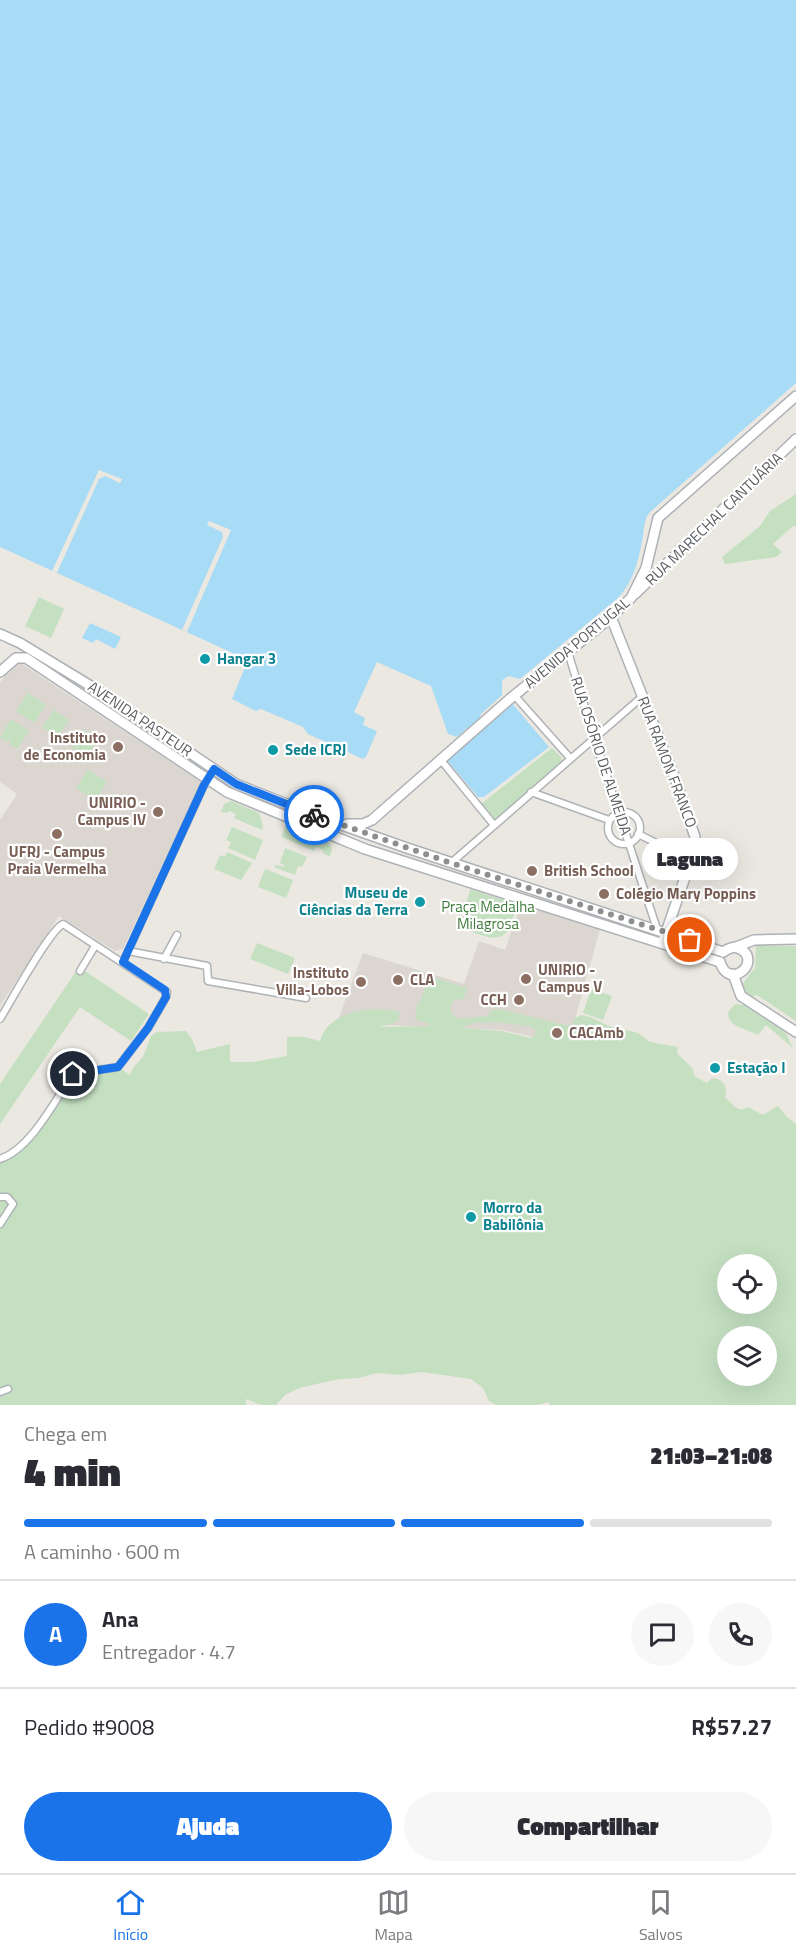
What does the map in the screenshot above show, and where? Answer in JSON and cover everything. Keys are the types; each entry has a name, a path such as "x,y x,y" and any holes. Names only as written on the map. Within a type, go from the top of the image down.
{"street":[{"name":"AVENIDA PORTUGAL","path":"340,824 363,824 372,820 513,696 611,617 631,598 646,568 658,518 796,396"},
{"name":"RUA MARECHAL CANTUÁRIA","path":"631,598 655,578 796,439"},
{"path":"646,568 655,578"},
{"name":"RUA RAMON FRANCO","path":"611,617 694,829 695,844 691,860 661,931 662,943"},
{"name":"AVENIDA PASTEUR","path":"0,634 20,643 94,688 236,784 363,833 661,931 722,957"},
{"name":"RUA OSÓRIO DE ALMEIDA","path":"568,652 628,843 661,931"},
{"name":"AVENIDA PASTEUR","path":"0,672 16,658 26,658 227,792 335,837 662,943 722,957"},
{"path":"87,700 94,688"},
{"path":"513,696 570,758"},
{"path":"451,863 643,696"},
{"path":"442,758 494,825"},
{"path":"123,962 214,769"},
{"path":"531,792 609,820"},
{"path":"619,812 628,812 636,817 640,825 634,840 628,843 618,842 610,836 608,831 609,820 619,812"},
{"path":"335,837 340,824"},
{"path":"358,846 363,833"},
{"path":"638,834 691,860"},
{"path":"593,921 596,910"},
{"path":"0,1019 59,926 63,924 166,992 166,997 148,1028 118,1067 73,1074 28,1140 0,1159"},
{"path":"164,959 177,935"},
{"path":"736,947 744,952 748,960 742,972 733,974 725,971 722,957 729,948 754,940 796,939"},
{"path":"80,970 95,946"},
{"path":"128,951 207,966 206,980 306,998"},
{"path":"733,974 741,996 796,1032"},
{"path":"0,1197 7,1197 13,1204 0,1224"},
{"path":"0,1392 8,1389"}],"shaded area":[{"name":"UFRJ - Campus Praia Vermelha","path":"19,662 201,782 123,949 115,951 59,916 0,1006 0,820 17,794 0,782 0,683 13,664"},
{"name":"UNIRIO - Campus V","path":"521,904 600,929 568,1045 502,1030 388,1025 333,1033 363,953 464,984 479,941 505,950"}],"green space":[{"path":"796,494 796,526 793,526 773,544 782,552 776,557 725,564 722,557 760,526 770,511"},
{"path":"39,597 64,609 51,638 25,626"},
{"path":"28,693 46,705 34,723 16,711"},
{"path":"54,710 69,720 57,738 52,735 53,732 42,728"},
{"path":"11,719 29,731 17,749 10,744 10,738 6,742 0,738"},
{"path":"82,729 98,739 86,757 81,754 82,751 71,748"},
{"path":"552,748 561,757 562,762 495,820 493,819 481,804"},
{"path":"88,770 107,782 95,800 76,788"},
{"path":"231,801 259,813 262,830 234,818 236,814 229,811 221,812 224,804"},
{"path":"286,823 327,840 332,849 330,857 316,847 314,851 282,837"},
{"path":"232,827 263,840 255,860 228,848 231,842 226,840"},
{"path":"285,848 307,857 302,867 298,866 295,875 274,867 275,865 284,867 280,863"},
{"path":"227,852 252,863 241,880 214,869 220,855 225,857"},
{"path":"265,869 293,880 286,898 258,887"},
{"name":"Praça Medalha Milagrosa","path":"470,889 517,904 511,925 500,937 484,936 466,929 463,917"},
{"path":"769,942 769,946 796,946 796,1021 757,995 751,997 743,988 743,983 755,968 756,944"},
{"path":"257,943 295,958 288,974 250,959"},
{"path":"79,967 149,1014 131,1041 80,1007 0,1124 0,1084"},
{"path":"428,976 467,988 463,999 454,1000 450,1008 452,1015 458,1019 487,1016 492,1010 499,1009 565,1025 572,1025 575,1018 582,1015 590,1017 609,1026 638,1033 650,1042 678,1047 677,1053 693,1069 694,1076 707,1083 712,1078 722,1082 726,1090 725,1097 735,1107 741,1110 748,1107 763,1114 778,1106 796,1124 796,1405 550,1405 549,1402 538,1405 496,1405 489,1401 483,1388 471,1379 421,1372 399,1375 377,1373 299,1388 285,1395 276,1405 261,1405 246,1399 246,1405 0,1405 0,1159 35,1138 78,1077 82,1074 118,1067 130,1075 143,1057 151,1036 157,1032 186,1031 197,1052 230,1044 230,1062 252,1062 287,1056 287,1037 305,1037 320,1041 332,1023 341,1017 364,1010 399,1012 399,1019 394,1023 379,1027 430,1026 430,1024 415,1019 417,1004 420,1002","holes":["496,1022 529,1026 535,1029 535,1036 531,1038 502,1031 460,1028 475,1023"]},
{"path":"591,989 612,996 603,1020 583,1013"},
{"path":"735,1004 744,1005 786,1033 793,1048 766,1025 758,1035 734,1024 728,1012"}],"water":[{"path":"0,0 796,0 796,383 649,513 635,569 618,598 520,679 509,676 502,680 502,695 480,715 482,722 511,702 549,747 484,797 478,797 446,759 472,733 467,728 457,737 448,734 431,686 377,662 354,712 365,718 363,725 377,731 363,759 308,734 303,727 261,709 256,711 232,699 248,660 0,547"},
{"path":"90,623 121,637 115,649 96,639 93,643 82,638"}],"pier":[{"path":"99,470 122,479 120,483 105,476 99,479 57,573 52,571"},
{"path":"209,521 231,530 187,632 182,630 223,537 222,532 207,525"}],"way so far":[{"path":"314,815 451,863 690,940"}],"place":[{"name":"Hangar 3","path":"205,659"},
{"name":"Instituto de Economia","path":"118,747"},
{"name":"Sede ICRJ","path":"273,750"},
{"name":"UNIRIO - Campus IV","path":"158,812"},
{"name":"UFRJ - Campus Praia Vermelha","path":"57,834"},
{"name":"British School","path":"532,871"},
{"name":"Colégio Mary Poppins","path":"604,894"},
{"name":"Museu de Ciências da Terra","path":"420,902"},
{"name":"Laguna","path":"690,940"},
{"name":"UNIRIO - Campus V","path":"526,979"},
{"name":"CLA","path":"398,980"},
{"name":"Instituto Villa-Lobos","path":"361,982"},
{"name":"CCH","path":"519,1000"},
{"name":"CACAmb","path":"557,1033"},
{"name":"Estação I","path":"715,1068"},
{"name":"Morro da Babilônia","path":"471,1217"}],"route":[{"path":"73,1074 118,1067 148,1028 166,997 165,990 123,962 204,785 214,769 236,784 314,815"}]}
